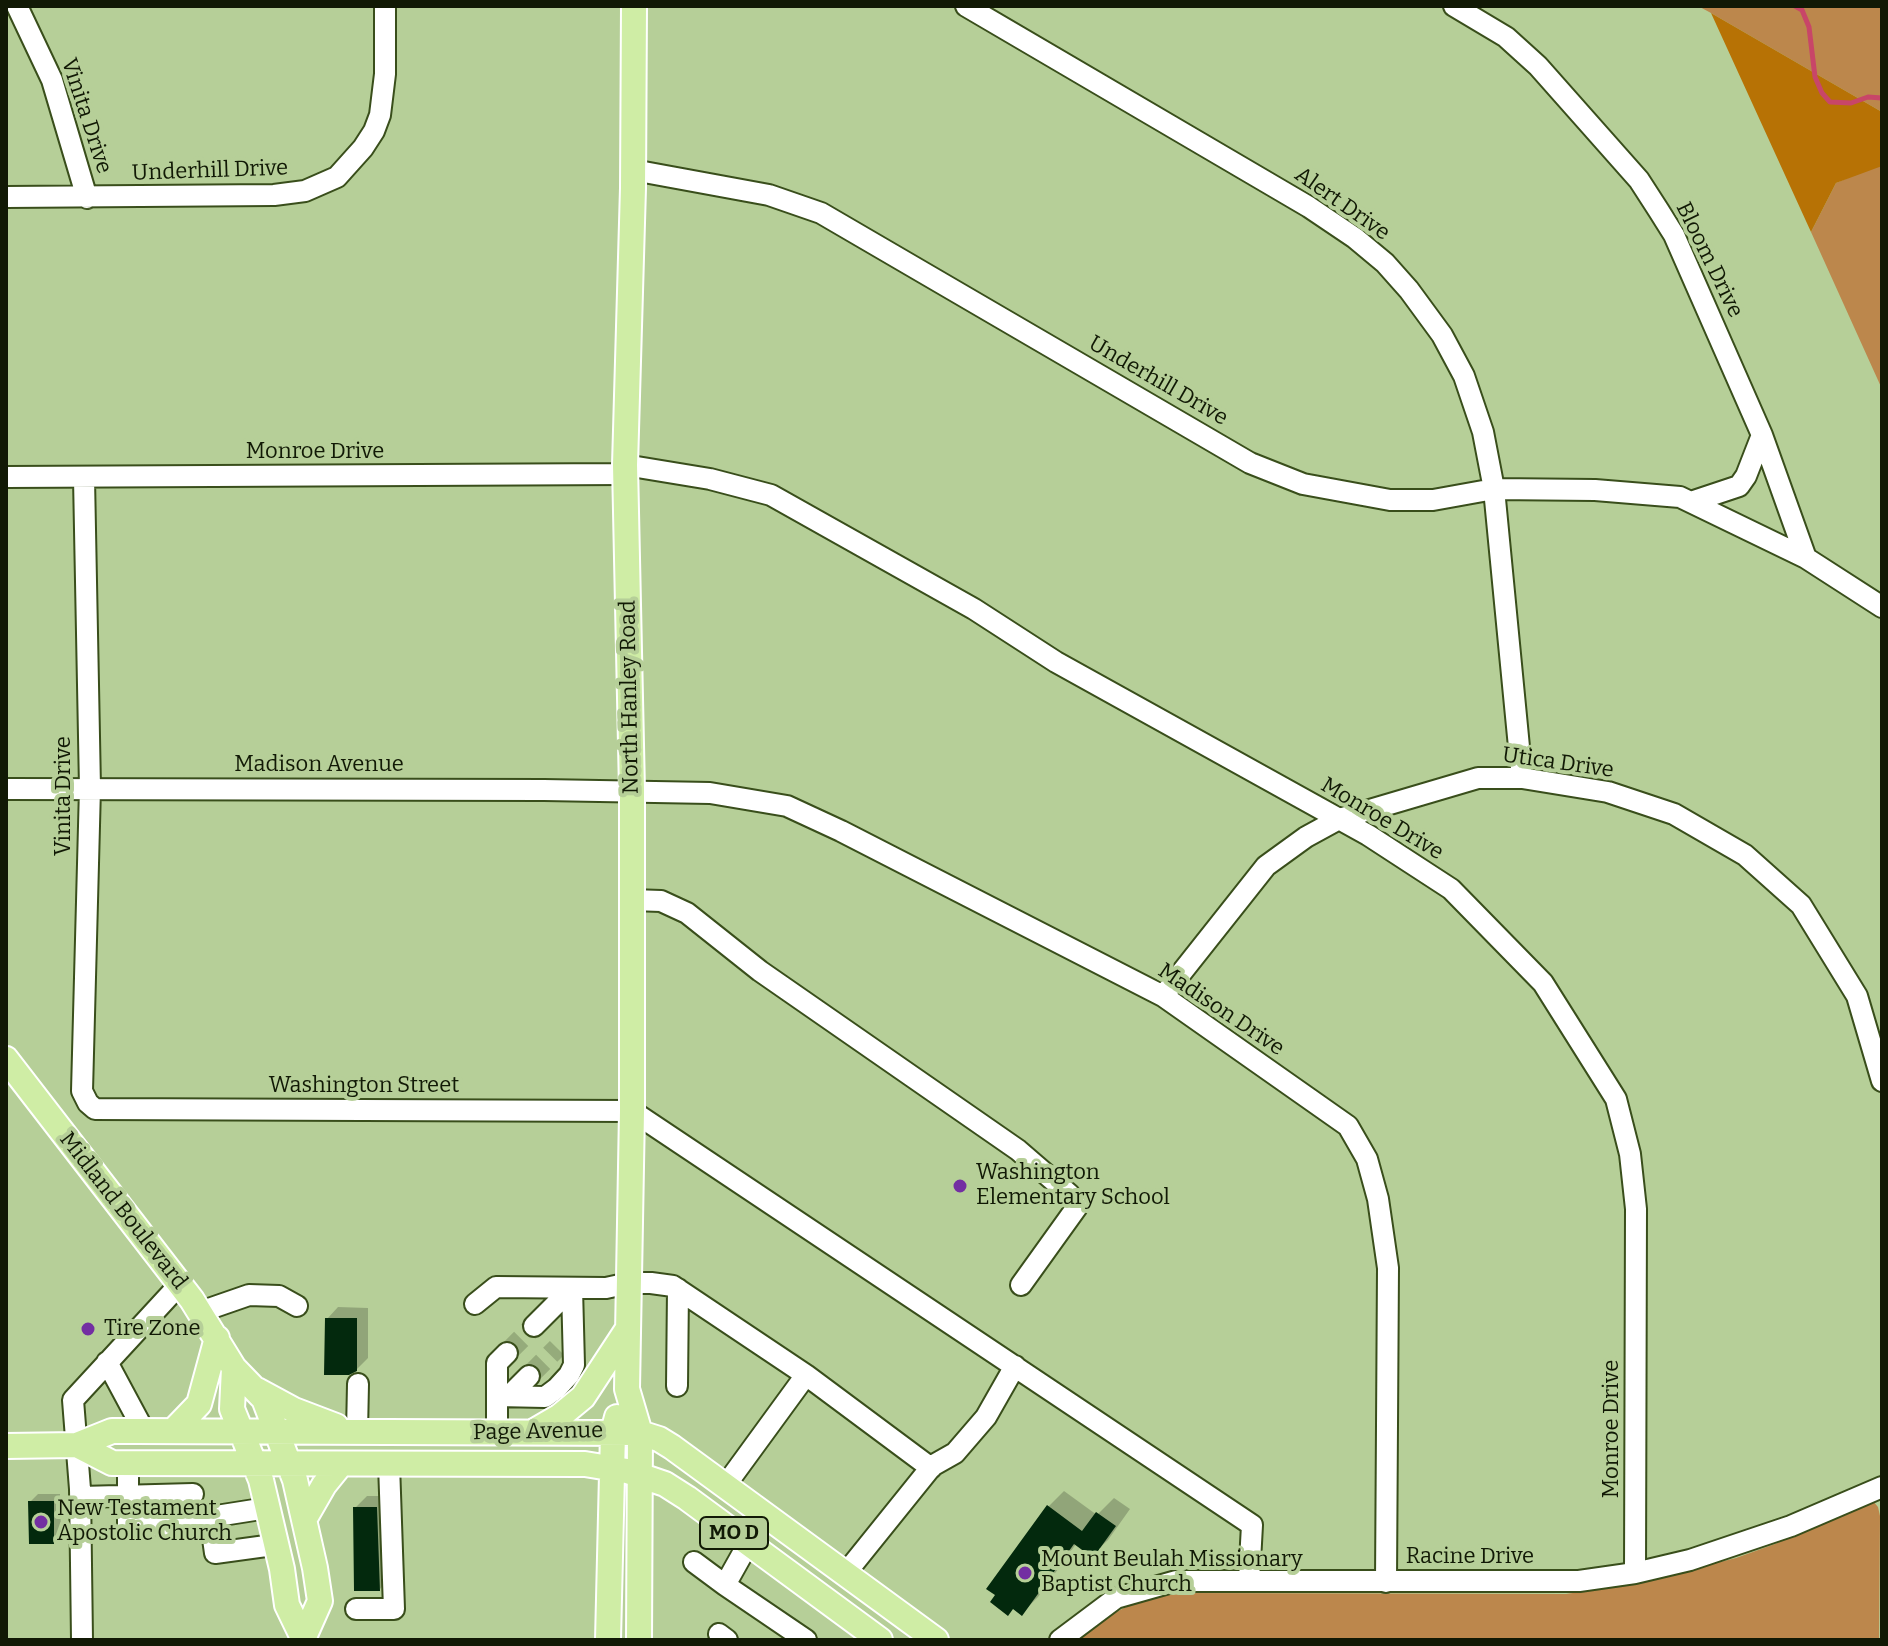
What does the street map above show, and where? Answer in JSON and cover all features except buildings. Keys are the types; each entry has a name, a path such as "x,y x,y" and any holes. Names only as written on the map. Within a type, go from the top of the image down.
{"main road":[{"name":"North Hanley Road","path":"634,6 625,470 632,791 632,1111 627,1389 640,1433 639,1640"},
{"name":"Midland Boulevard","path":"6,1059 180,1284 234,1368 264,1399 290,1464 305,1518 320,1601 304,1638"},
{"path":"534,1432 583,1397 627,1330"},
{"path":"173,1431 199,1404 217,1338"},
{"name":"Midland Boulevard","path":"234,1368 232,1409 255,1464 276,1542 287,1605 304,1638"},
{"path":"254,1388 316,1420 357,1432"},
{"name":"North Hanley Road","path":"608,1640 613,1432 627,1389"},
{"name":"Page Avenue","path":"6,1446 77,1445 112,1431 640,1433 659,1439 936,1640"},
{"name":"Page Avenue","path":"77,1445 112,1463 585,1464 612,1479 641,1475 665,1484 687,1498 880,1640"},
{"path":"305,1518 324,1485 341,1464"},
{"path":"641,1475 670,1473 725,1486"}],"street":[{"name":"Vinita Drive","path":"17,6 52,80 87,198"},
{"name":"Underhill Drive","path":"6,197 274,195 305,191 337,177 374,131 380,115 385,74 385,6"},
{"name":"Alert Drive","path":"966,6 1309,207 1355,238 1385,263 1442,335 1464,376 1483,432 1494,489 1522,778"},
{"name":"Bloom Drive","path":"1454,6 1506,37 1538,66 1639,180 1674,235 1762,435 1806,558"},
{"name":"Underhill Drive","path":"633,170 769,195 821,213 1250,463 1303,484 1390,500 1433,500 1494,489 1595,490 1680,497 1806,558 1882,607"},
{"name":"Underhill Drive","path":"1691,502 1739,486 1762,435"},
{"name":"Monroe Drive","path":"6,477 625,470 710,479 771,495 974,609 1056,662 1339,819 1451,889 1543,983 1616,1099 1630,1154 1636,1209 1635,1573"},
{"name":"Vinita Drive","path":"84,478 90,788 82,1091 95,1109"},
{"name":"Utica Drive","path":"1163,996 1266,866 1306,837 1339,819 1478,778 1522,778 1608,792 1674,814 1745,855 1801,905 1857,996 1882,1081"},
{"name":"Madison Avenue","path":"6,789 632,791"},
{"name":"Madison Drive","path":"632,791 710,793 787,806 841,831 1163,996 1348,1126 1367,1159 1378,1199 1388,1268 1386,1582"},
{"path":"632,900 661,901 687,913 772,979 1018,1150 1069,1194 1077,1207 1021,1285"},
{"name":"Washington Street","path":"95,1109 632,1111"},
{"path":"632,1111 1252,1525 1249,1580"},
{"path":"475,1304 496,1287 606,1288 629,1283 655,1283 678,1289 806,1375 931,1468"},
{"path":"82,1640 81,1497 73,1400 180,1284"},
{"path":"534,1326 572,1288"},
{"path":"503,1396 545,1397 557,1388 574,1365 572,1288"},
{"path":"677,1386 678,1289"},
{"path":"200,1312 249,1295 279,1296 297,1306"},
{"path":"557,1348 573,1333"},
{"path":"497,1433 503,1396 497,1363 507,1353"},
{"path":"107,1362 144,1431"},
{"path":"845,1574 931,1468 955,1453 986,1417 1015,1366"},
{"path":"725,1486 806,1375"},
{"path":"503,1396 529,1376"},
{"path":"357,1432 358,1384"},
{"path":"128,1463 128,1526 202,1524 210,1517 267,1508"},
{"path":"194,1464 193,1494 215,1553 276,1542"},
{"path":"356,1609 394,1609 389,1464"},
{"name":"Racine Drive","path":"1060,1640 1116,1598 1176,1581 1579,1581 1635,1573 1690,1560 1791,1526 1882,1487"},
{"path":"81,1497 193,1494"},
{"path":"725,1585 748,1544"},
{"path":"694,1562 806,1640"}],"shaded area":[{"path":"1698,6 1882,6 1882,112 1711,13"},
{"path":"1711,13 1882,112 1882,166 1836,183 1811,232"},
{"path":"1882,166 1882,389 1811,232 1836,183"},
{"path":"1873,1501 1880,1516 1879,1640 1073,1640 1124,1608 1150,1597 1173,1593 1566,1594 1628,1585 1736,1558"}],"waterway":[{"path":"1795,6 1802,10 1809,27 1815,77 1830,102 1851,103 1868,97 1882,98"}],"tunnel":[{"path":"507,1353 534,1326"},
{"path":"529,1376 557,1348"}],"place":[{"name":"Washington Elementary School","path":"960,1186"},
{"name":"Tire Zone","path":"88,1329"},
{"name":"New Testament Apostolic Church","path":"41,1522"},
{"name":"Mount Beulah Missionary Baptist Church","path":"1025,1573"}]}
